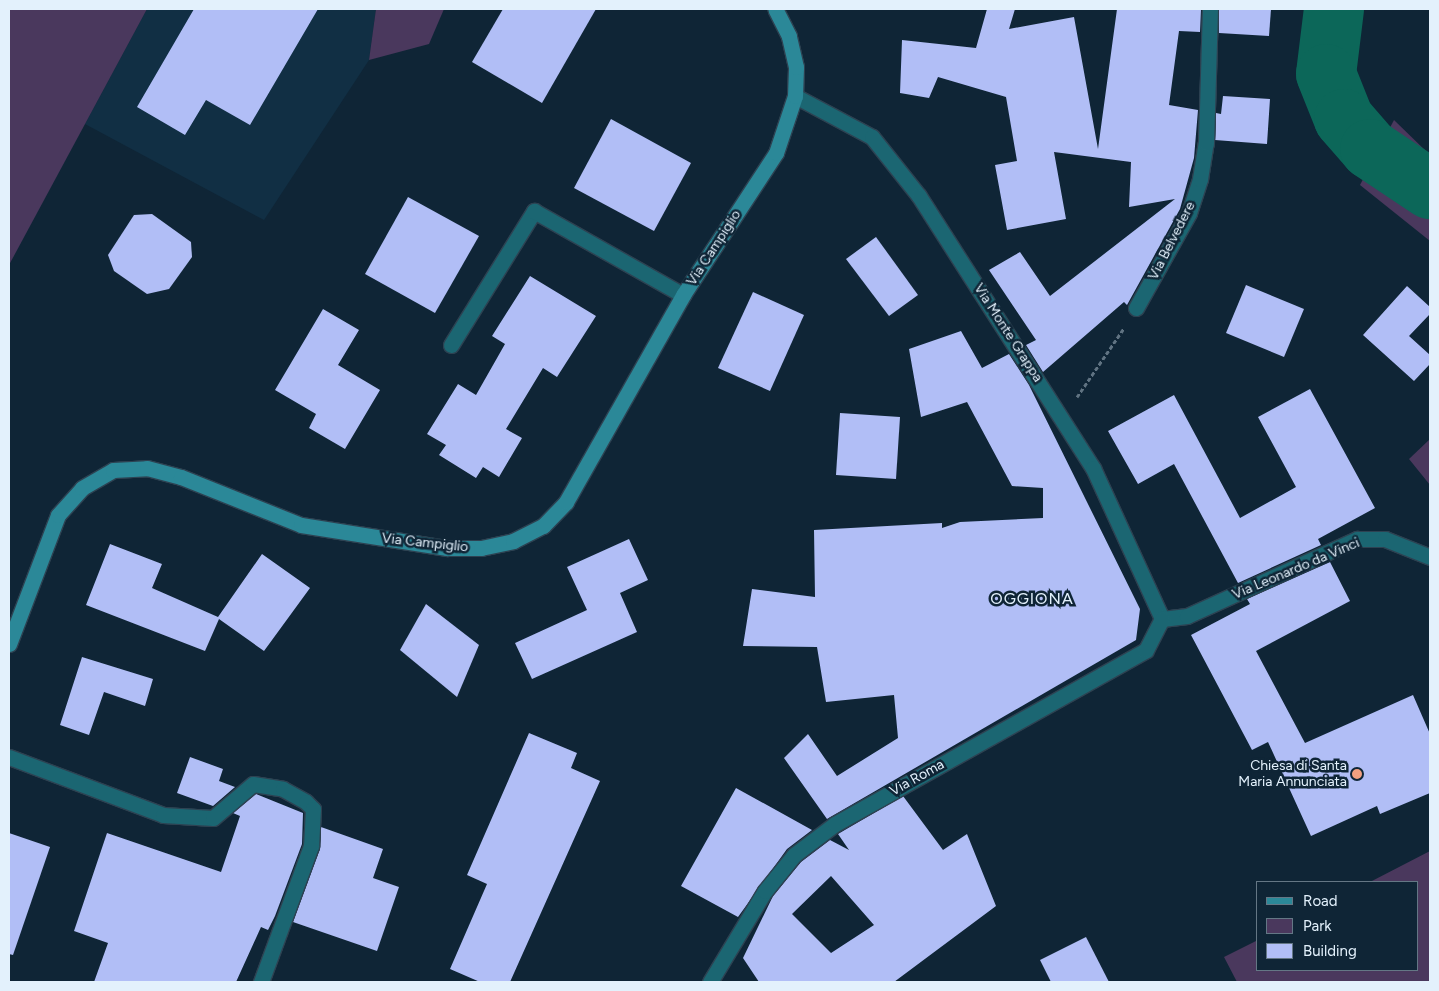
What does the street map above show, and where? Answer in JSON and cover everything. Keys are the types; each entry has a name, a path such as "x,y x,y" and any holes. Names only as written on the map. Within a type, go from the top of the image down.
{"street":[{"name":"Via Campiglio","path":"9,644 58,515 82,488 113,470 147,468 181,477 301,525 447,548 481,548 513,541 543,526 566,502 683,295 776,153 795,96 789,36 775,9"},
{"name":"Via Belvedere","path":"1136,308 1189,213 1200,178 1206,143 1210,9"},
{"name":"Via Monte Grappa","path":"795,96 872,137 919,196 1093,468 1162,619"},
{"path":"451,345 534,211 683,295"},
{"name":"Via Leonardo da Vinci","path":"1162,619 1187,616 1357,539 1385,539 1430,556"},
{"name":"Via Roma","path":"710,982 765,891 794,855 835,824 1146,650 1162,619"},
{"path":"9,757 163,815 213,818 252,784 283,789 306,802 313,809 311,846 261,982"}],"path":[{"path":"1063,419 1136,308"}],"shaded area":[{"path":"147,9 376,9 369,60 264,220 85,124"}],"green space":[{"path":"9,9 147,9 9,265"},
{"path":"376,9 444,9 429,44 369,60"},
{"path":"1394,120 1430,155 1430,241 1360,185"},
{"path":"1430,439 1430,485 1409,459"},
{"path":"1430,851 1430,982 1237,982 1224,957 1256,941 1256,971 1419,971 1419,881 1372,881"}],"building":[{"path":"194,9 318,9 250,125 206,100 185,135 137,107"},
{"path":"503,9 596,9 542,103 472,62"},
{"path":"987,9 1015,9 1009,29 1074,17 1098,149 1117,9 1201,9 1200,32 1179,31 1169,105 1198,110 1194,158 1180,209 1127,305 1124,302 1043,372 1026,345 1036,340 989,270 1020,252 1050,296 1175,199 1129,207 1131,162 1054,152 1066,219 1007,230 995,165 1017,161 1006,97 938,77 929,98 900,93 902,40 976,48"},
{"path":"1219,9 1271,9 1269,36 1219,33"},
{"path":"1223,96 1270,99 1267,144 1215,140 1216,113 1221,114"},
{"path":"611,119 691,163 654,231 574,188"},
{"path":"408,197 479,236 435,313 365,274"},
{"path":"152,214 191,242 192,257 169,289 147,294 114,271 108,255 134,215"},
{"path":"876,237 918,295 889,316 846,259"},
{"path":"530,276 596,316 557,377 543,368 506,429 522,438 499,477 483,467 476,478 439,455 446,445 427,434 458,384 476,395 505,344 492,336"},
{"path":"1246,285 1304,309 1284,357 1226,333"},
{"path":"1407,286 1430,307 1430,314 1409,336 1430,355 1430,364 1414,381 1363,335"},
{"path":"753,292 804,315 770,391 718,368"},
{"path":"323,309 359,330 338,365 380,390 345,449 309,428 316,414 275,390"},
{"path":"961,331 982,368 1009,354 1029,385 1140,609 1136,640 827,819 784,758 808,734 837,776 898,738 894,695 826,702 817,647 743,646 752,589 815,597 814,530 942,523 942,528 960,522 1043,518 1043,488 1012,486 967,402 921,417 909,349"},
{"path":"1310,389 1375,508 1318,539 1321,545 1238,583 1174,464 1138,484 1108,431 1174,395 1240,518 1296,487 1258,417"},
{"path":"840,413 900,417 896,479 836,475"},
{"path":"629,539 648,580 620,593 637,632 532,679 515,643 587,610 567,567"},
{"path":"110,544 162,564 152,588 218,617 262,554 310,588 264,651 219,619 205,651 86,605"},
{"path":"1330,562 1350,601 1256,651 1305,743 1413,695 1430,734 1430,793 1380,814 1377,806 1311,836 1268,742 1252,750 1191,635 1250,604 1247,599"},
{"path":"426,604 479,645 457,697 400,650"},
{"path":"82,657 153,679 145,706 104,692 89,735 60,725"},
{"path":"529,733 577,753 571,768 600,781 510,982 480,982 450,969 487,884 467,875"},
{"path":"190,757 223,769 219,781 235,787 213,806 177,793"},
{"path":"736,788 812,830 787,849 738,917 681,886"},
{"path":"256,794 303,813 302,844 275,916 268,930 261,927 236,982 94,982 108,943 74,931 107,833 221,872 240,816 233,813"},
{"path":"903,796 943,850 967,834 996,906 894,982 759,982 743,958 773,896 801,862 830,840 849,850 838,834","holes":["831,876 874,925 831,953 792,914"]},
{"path":"321,827 383,849 373,878 399,887 377,951 293,922 320,849"},
{"path":"9,833 50,847 13,955 9,954"},
{"path":"1086,937 1109,982 1051,982 1040,960"}],"waterway":[{"path":"1334,9 1326,74 1344,119 1370,149 1430,189"}],"place":[{"name":"Chiesa di Santa Maria Annunciata","path":"1357,774"}],"district":[{"name":"OGGIONA","path":"1032,599"}]}
